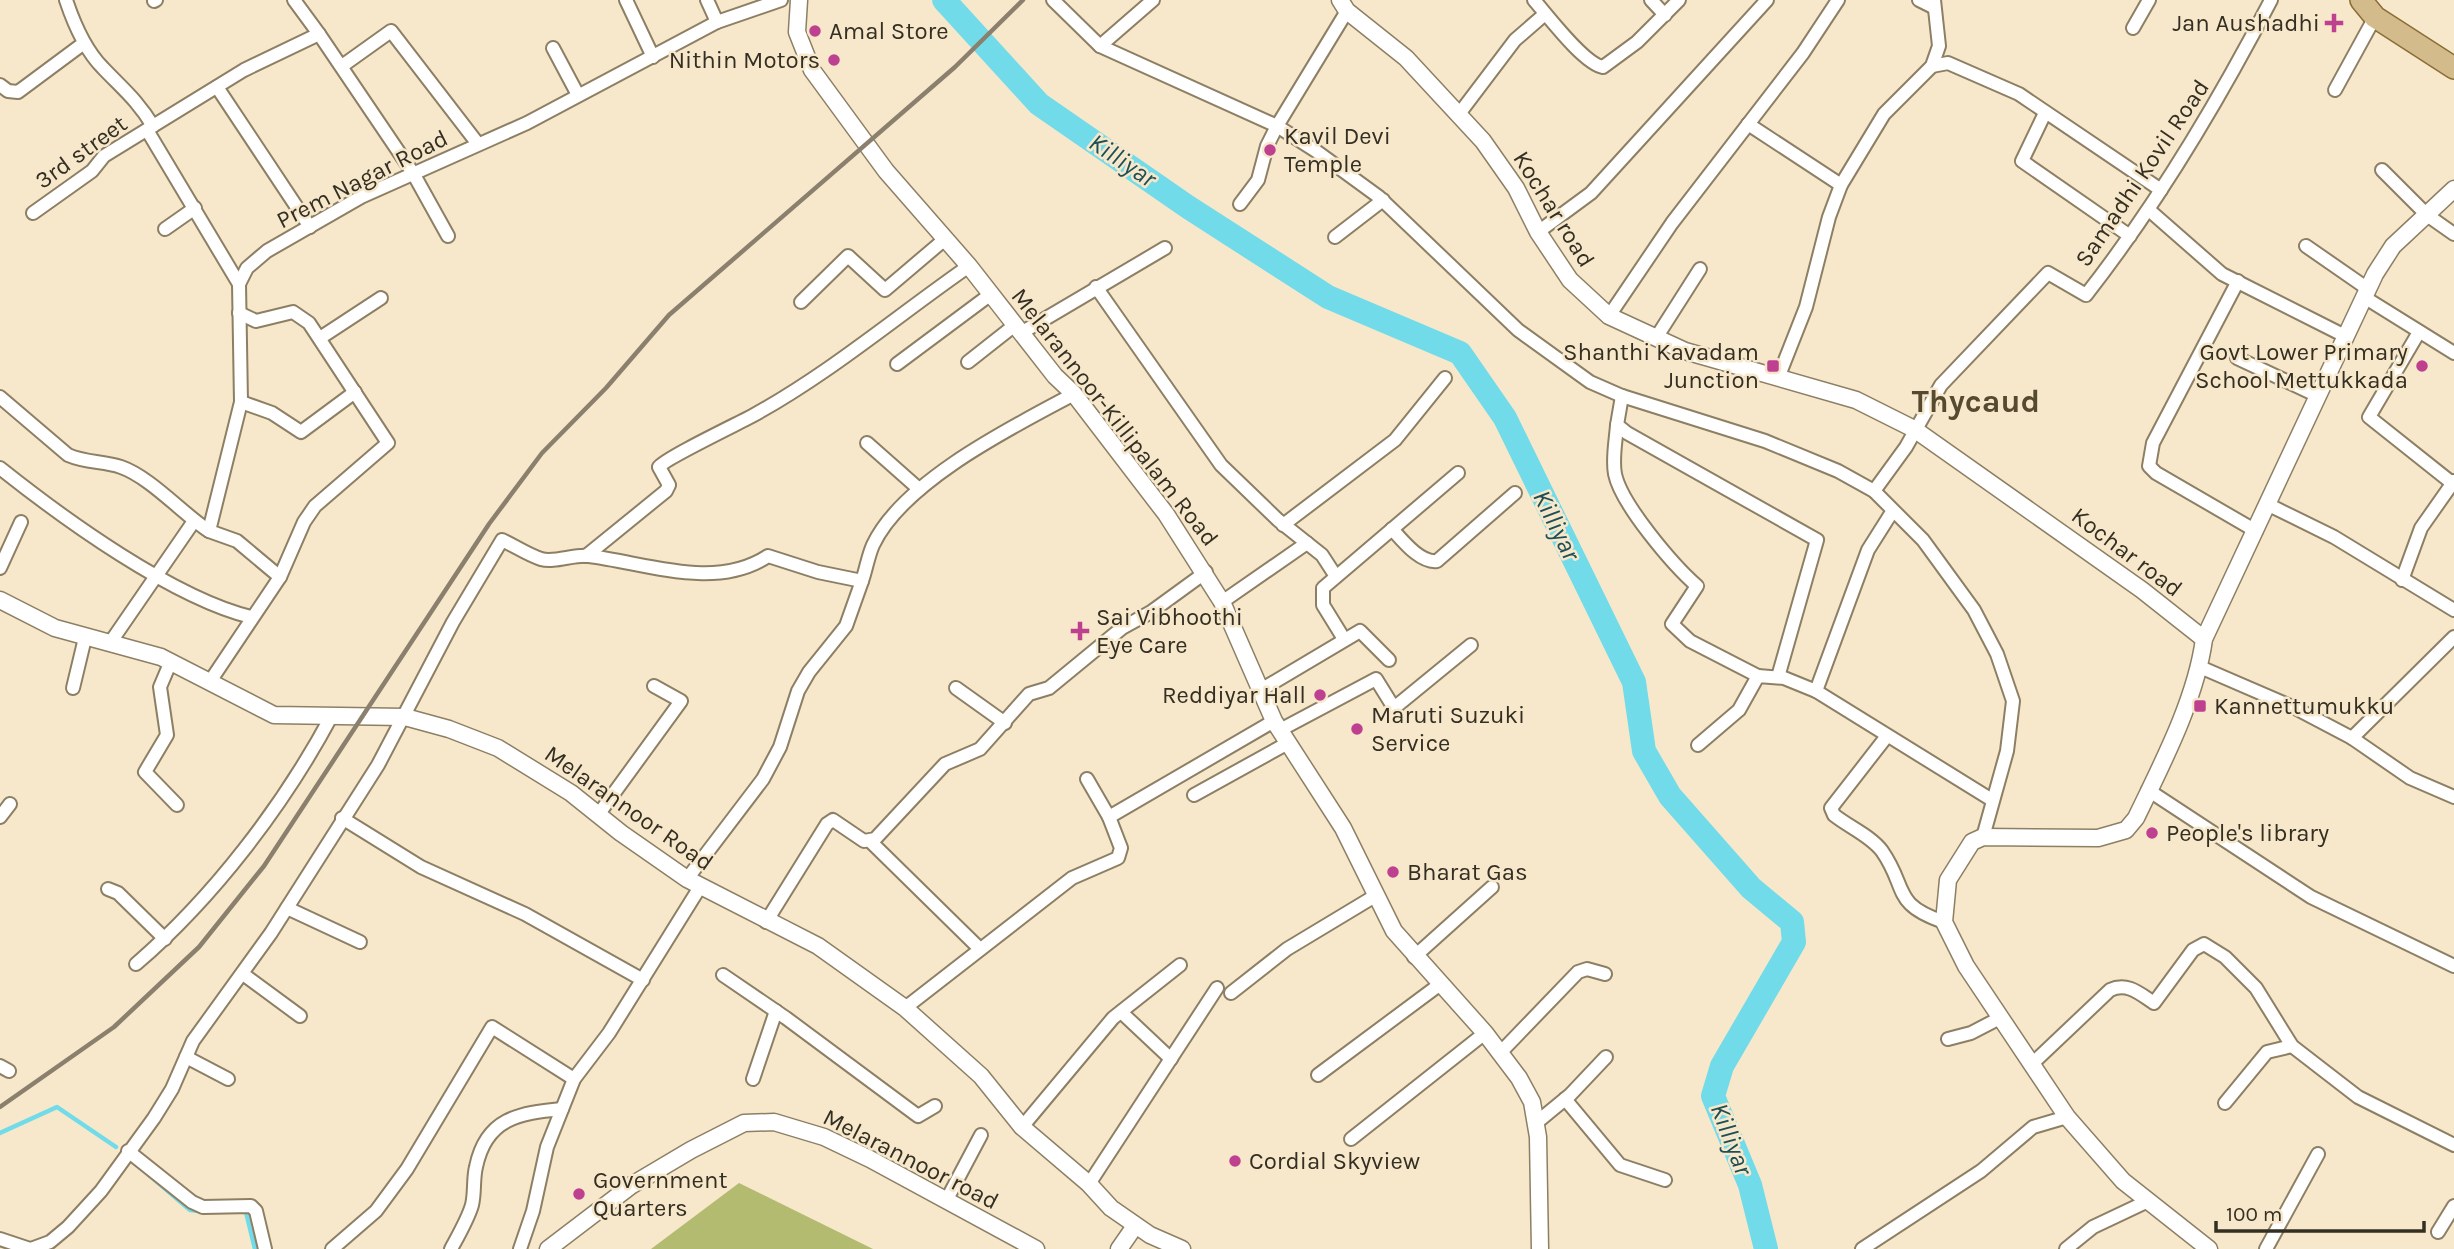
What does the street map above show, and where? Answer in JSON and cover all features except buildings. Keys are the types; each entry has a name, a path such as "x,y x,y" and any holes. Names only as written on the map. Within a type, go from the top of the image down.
{"main road":[{"path":"2361,0 2375,17 2454,68"}],"street":[{"path":"66,0 83,43 101,67 134,96 239,284 241,402 209,531"},
{"path":"294,0 342,66 413,173 448,236"},
{"path":"626,0 653,57"},
{"path":"707,0 717,22"},
{"name":"Prem Nagar Road","path":"239,284 247,268 267,251 351,202 527,123 717,22 781,0"},
{"name":"Melarannoor-Killipalam Road","path":"799,0 797,33 812,70 886,171 969,266 1074,394 1166,514 1206,572 1222,602 1259,691 1281,731 1343,828 1394,931 1414,957 1485,1033 1532,1102 1536,1123 1540,1249"},
{"path":"1053,0 1100,46 1277,126 1383,200 1518,330 1590,382 1622,396 1765,441 1838,471 1874,491 1892,512 1923,540 1974,610 1997,654 2013,701 2007,751 1983,837"},
{"path":"1100,46 1153,0"},
{"path":"1534,0 1599,67 1608,65 1620,56 1679,0"},
{"path":"1651,0 1665,15"},
{"path":"1538,232 1591,193 1767,0"},
{"path":"1609,316 1672,223 1803,53 1838,0"},
{"path":"1778,378 1806,307 1829,217 1841,185 1884,114 1932,66 1940,46 1934,4 1919,0"},
{"path":"2133,28 2149,0"},
{"name":"Samadhi Kovil Road","path":"1913,429 1941,385 2048,273 2086,295 2149,210 2226,84 2271,0"},
{"path":"1240,204 1258,180 1267,146 1343,5"},
{"name":"Kochar road","path":"1343,5 1406,58 1483,141 1516,188 1538,232 1570,280 1609,316 1685,351 1856,400 1913,429 2142,590 2204,639"},
{"path":"1459,114 1515,40 1545,14"},
{"path":"2335,90 2375,17"},
{"path":"342,66 391,31 478,144"},
{"name":"3rd street","path":"33,213 92,171 104,156 217,87 318,34"},
{"path":"0,85 8,91 18,92 83,43"},
{"path":"553,48 578,95"},
{"path":"1932,66 1948,63 2019,94 2161,190"},
{"path":"217,87 310,227"},
{"path":"2045,113 2025,149 2022,162 2130,236"},
{"path":"1748,124 1841,185"},
{"path":"2382,170 2427,215 2454,234"},
{"path":"2209,1249 2123,1181 2067,1117 1966,966 1944,922 1948,880 1967,848 1983,837 2098,838 2126,830 2136,818 2200,667 2204,639 2366,293 2393,246 2454,189"},
{"path":"1335,237 1383,200"},
{"path":"165,229 195,208"},
{"path":"2149,210 2207,263 2345,335"},
{"path":"801,302 848,256 885,290 945,239"},
{"path":"2306,246 2419,332 2454,354"},
{"path":"968,362 1018,329 1165,248"},
{"path":"586,556 666,491 669,485 659,467 663,460 688,452 789,396 969,266"},
{"path":"1656,338 1700,269"},
{"path":"2238,281 2153,443 2149,466 2156,473 2256,531"},
{"path":"1096,287 1221,465 1283,525 1322,555 1335,575"},
{"path":"897,364 991,294"},
{"path":"320,338 381,298"},
{"path":"211,680 279,576 315,506 388,443 309,323 293,312 256,321 239,313"},
{"path":"2402,580 2421,528 2453,482 2369,417 2419,332"},
{"path":"2237,358 2316,395"},
{"path":"1283,525 1395,440 1446,378"},
{"path":"241,402 272,413 301,432 355,392"},
{"path":"520,1249 533,1211 547,1147 574,1079 643,980 694,883 763,779 780,747 798,691 846,626 873,545 893,515 919,489 1018,425 1074,394"},
{"path":"1622,396 1614,471 1618,487 1679,571 1697,586 1672,624 1690,641 1758,676 1778,677 1816,691 1992,800"},
{"path":"0,397 68,455 80,460 123,467 209,531 237,541 279,576"},
{"path":"1617,425 1647,446 1816,540 1778,677"},
{"path":"1874,491 1906,447 1913,429"},
{"path":"867,443 919,489"},
{"path":"0,468 79,526 158,576 228,612 251,617"},
{"path":"1344,639 1323,605 1323,588 1335,575 1458,473"},
{"path":"1392,529 1422,557 1431,562 1437,561 1515,493"},
{"path":"2267,505 2334,537 2454,610"},
{"path":"1816,691 1868,550 1892,512"},
{"path":"110,643 194,521"},
{"path":"0,568 20,522"},
{"path":"0,1239 31,1249 50,1242 68,1227 101,1191 172,1089 192,1041 243,974 378,765 453,622 502,540 543,560 586,556 681,573 723,572 754,565 768,556 818,572 862,581"},
{"path":"1222,602 1307,543"},
{"path":"871,842 946,764 980,749 1029,694 1049,688 1122,628 1151,612 1206,572"},
{"name":"Melarannoor Road","path":"0,600 55,628 170,661 274,715 405,717 449,729 498,748 571,793 694,883 766,922 818,946 905,1008 981,1076 1022,1128 1089,1184 1111,1208 1135,1226 1182,1249"},
{"path":"1259,691 1344,639 1363,633 1389,660"},
{"path":"2352,738 2454,637"},
{"path":"73,688 85,638"},
{"path":"1109,817 1281,731 1376,679 1394,708 1471,645"},
{"path":"170,661 160,687 167,735 145,772 177,805"},
{"path":"2200,667 2295,708 2352,738 2410,778 2454,797"},
{"path":"1699,746 1739,710 1758,676"},
{"path":"598,815 681,701 654,686"},
{"path":"956,688 1005,723"},
{"path":"136,964 165,939 218,878 233,866 244,846 306,764 332,715"},
{"path":"1194,795 1281,731"},
{"path":"1887,736 1831,808 1834,815 1882,851 1900,893 1912,908 1944,922"},
{"path":"905,1008 1072,878 1118,858 1121,848 1109,817 1087,779"},
{"path":"2148,790 2311,897 2454,966"},
{"path":"0,817 10,803"},
{"path":"342,818 421,867 525,914 643,980"},
{"path":"766,922 827,824 833,820 864,841 871,842 981,949"},
{"path":"1414,957 1492,887"},
{"path":"108,889 118,893 165,939"},
{"path":"1231,993 1287,949 1375,896"},
{"path":"286,908 360,942"},
{"path":"2031,1065 2110,990 2120,986 2128,987 2154,1003 2193,950 2204,944 2225,957 2256,988 2292,1046 2358,1097 2454,1145"},
{"path":"1022,1128 1087,1046 1121,1012 1180,965"},
{"path":"1500,1053 1578,972 1587,969 1605,974"},
{"path":"243,974 300,1016"},
{"path":"723,975 918,1116 934,1106"},
{"path":"1318,1075 1439,985"},
{"path":"1089,1184 1217,988"},
{"path":"753,1079 776,1011"},
{"path":"1121,1012 1171,1059"},
{"path":"1948,1039 1971,1033 2000,1018"},
{"path":"332,1249 384,1201 407,1169 492,1027 574,1079"},
{"path":"1351,1139 1485,1033"},
{"path":"2225,1103 2267,1052 2292,1046"},
{"path":"186,1057 228,1079"},
{"path":"1536,1123 1565,1099 1606,1057"},
{"path":"1565,1099 1620,1165 1665,1180"},
{"path":"451,1249 472,1205 476,1165 489,1137 502,1123 521,1112 562,1110"},
{"path":"1863,1249 1980,1171 2033,1127 2067,1117"},
{"name":"Melarannoor road","path":"548,1249 632,1185 691,1150 744,1123 774,1122 824,1138 1035,1249"},
{"path":"946,1201 981,1135"},
{"path":"128,1151 192,1202 203,1207 251,1206 256,1211 265,1249"},
{"path":"2266,1249 2318,1154"},
{"path":"2066,1249 2093,1227 2148,1201"},
{"path":"2438,1232 2454,1206"},
{"path":"1119,1249 1135,1226"}],"green space":[{"path":"739,1183 873,1249 651,1249"}],"waterway":[{"name":"Killiyar","path":"944,0 1039,104 1188,207 1328,297 1460,353 1505,418 1634,682 1644,751 1670,796 1751,888 1792,922 1794,942 1722,1066 1713,1096 1750,1185 1766,1249"},
{"path":"0,1133 57,1107 116,1147"},
{"path":"148,1174 190,1210 199,1211"},
{"path":"243,1212 246,1212 255,1249"}],"railway":[{"path":"0,1107 114,1027 199,947 264,866 489,524 542,453 606,388 669,315 955,67 1023,0"}],"place":[{"name":"Jan Aushadhi","path":"2334,23"},
{"name":"Amal Store","path":"815,31"},
{"name":"Nithin Motors","path":"834,60"},
{"name":"Kavil Devi Temple","path":"1270,150"},
{"name":"Shanthi Kavadam Junction","path":"1773,366"},
{"name":"Govt Lower Primary School Mettukkada","path":"2422,366"},
{"name":"Sai Vibhoothi Eye Care","path":"1080,631"},
{"name":"Reddiyar Hall","path":"1320,695"},
{"name":"Kannettumukku","path":"2200,706"},
{"name":"Maruti Suzuki Service","path":"1357,729"},
{"name":"People's library","path":"2152,833"},
{"name":"Bharat Gas","path":"1393,872"},
{"name":"Cordial Skyview","path":"1235,1161"},
{"name":"Government Quarters","path":"579,1194"}],"district":[{"name":"Thycaud","path":"1976,401"}]}
